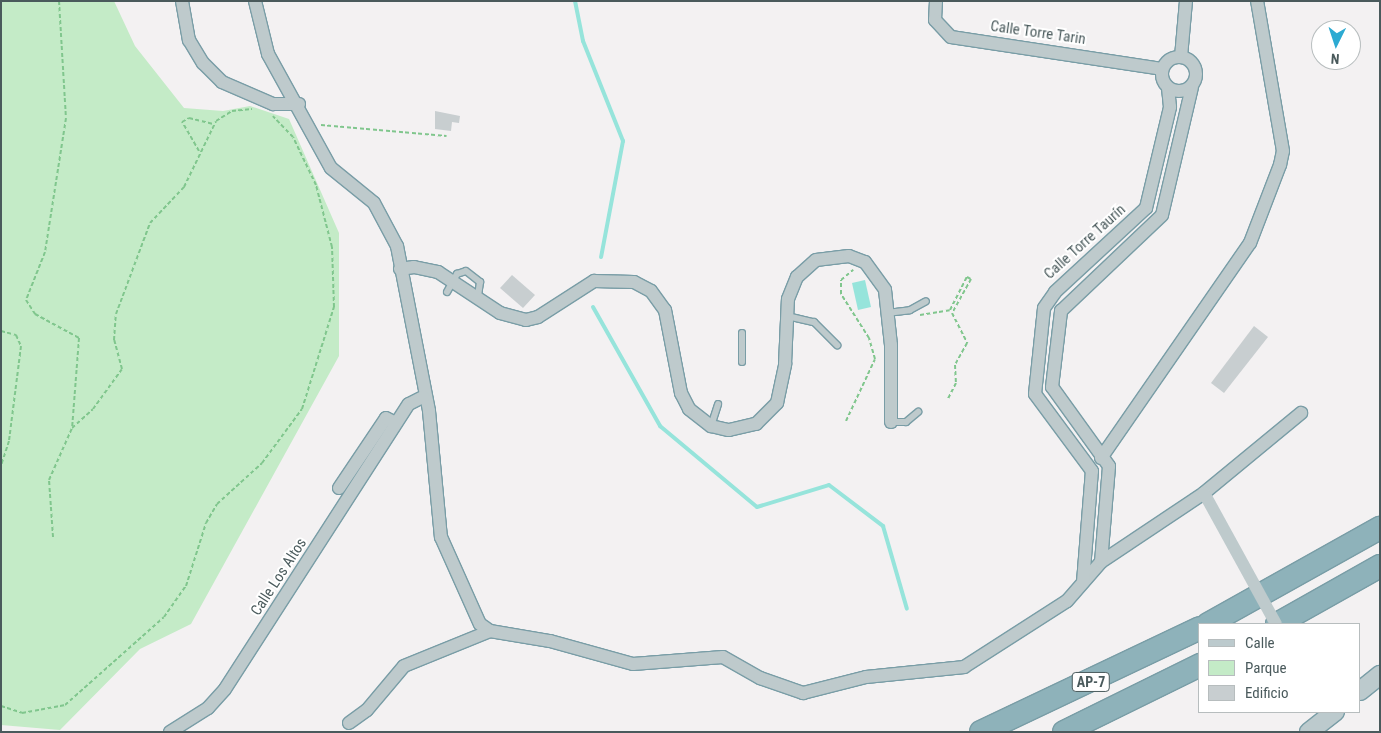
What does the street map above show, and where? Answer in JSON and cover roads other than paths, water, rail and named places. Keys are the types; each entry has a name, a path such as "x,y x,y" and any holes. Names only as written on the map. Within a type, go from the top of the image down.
{"highway":[{"path":"1210,623 1380,528"},
{"path":"1278,623 1380,566"},
{"name":"AP-7","path":"981,732 1198,629"},
{"name":"AP-7","path":"1064,732 1198,667"}],"street":[{"path":"182,1 189,40 203,64 222,82 273,104 299,104"},
{"path":"255,1 268,54 299,104 306,125 330,168 374,203 397,246 423,397 429,411 441,537 480,624 490,631 550,640 633,664 724,656 760,678 813,693 866,677 964,666 1067,601 1101,562 1204,493 1301,413"},
{"name":"Calle Torre Tarin","path":"936,1 935,20 951,37 1162,69"},
{"path":"1181,57 1186,1"},
{"path":"1083,582 1090,464 1106,456 1250,243 1280,165 1283,151 1257,1"},
{"path":"1181,57 1170,60 1162,69 1168,88 1184,91 1192,87"},
{"path":"1101,562 1109,466 1106,456 1052,387 1062,311 1162,215 1196,71 1181,57"},
{"name":"Calle Torre Taurín","path":"1090,464 1035,394 1044,308 1054,292 1146,208 1170,106 1168,88"},
{"path":"400,269 414,267 453,280 500,313 526,320 538,317 594,281 621,279 651,291 665,310 673,332 684,401 711,426 747,427 770,413 781,390 786,315 797,277 816,260 832,255 865,262 885,290 891,422"},
{"name":"Calle Los Altos","path":"170,732 208,708 225,689 408,404 423,397"},
{"path":"339,488 386,418 396,423"},
{"path":"1204,493 1275,623"},
{"path":"349,723 368,710 404,666 490,631"},
{"path":"1361,690 1380,675"},
{"path":"1309,732 1329,714"}],"lane":[{"path":"447,292 453,280"},
{"path":"887,313 910,310 926,301"},
{"path":"786,315 814,322 837,345"},
{"path":"742,333 742,362"},
{"path":"711,426 718,404"},
{"path":"891,422 906,422 918,412"}],"water":[{"path":"865,280 871,307 858,310 852,283"}],"waterway":[{"path":"575,1 583,41 623,141 601,257"},
{"path":"593,307 660,426 757,507 829,485 883,526 907,609"}]}
